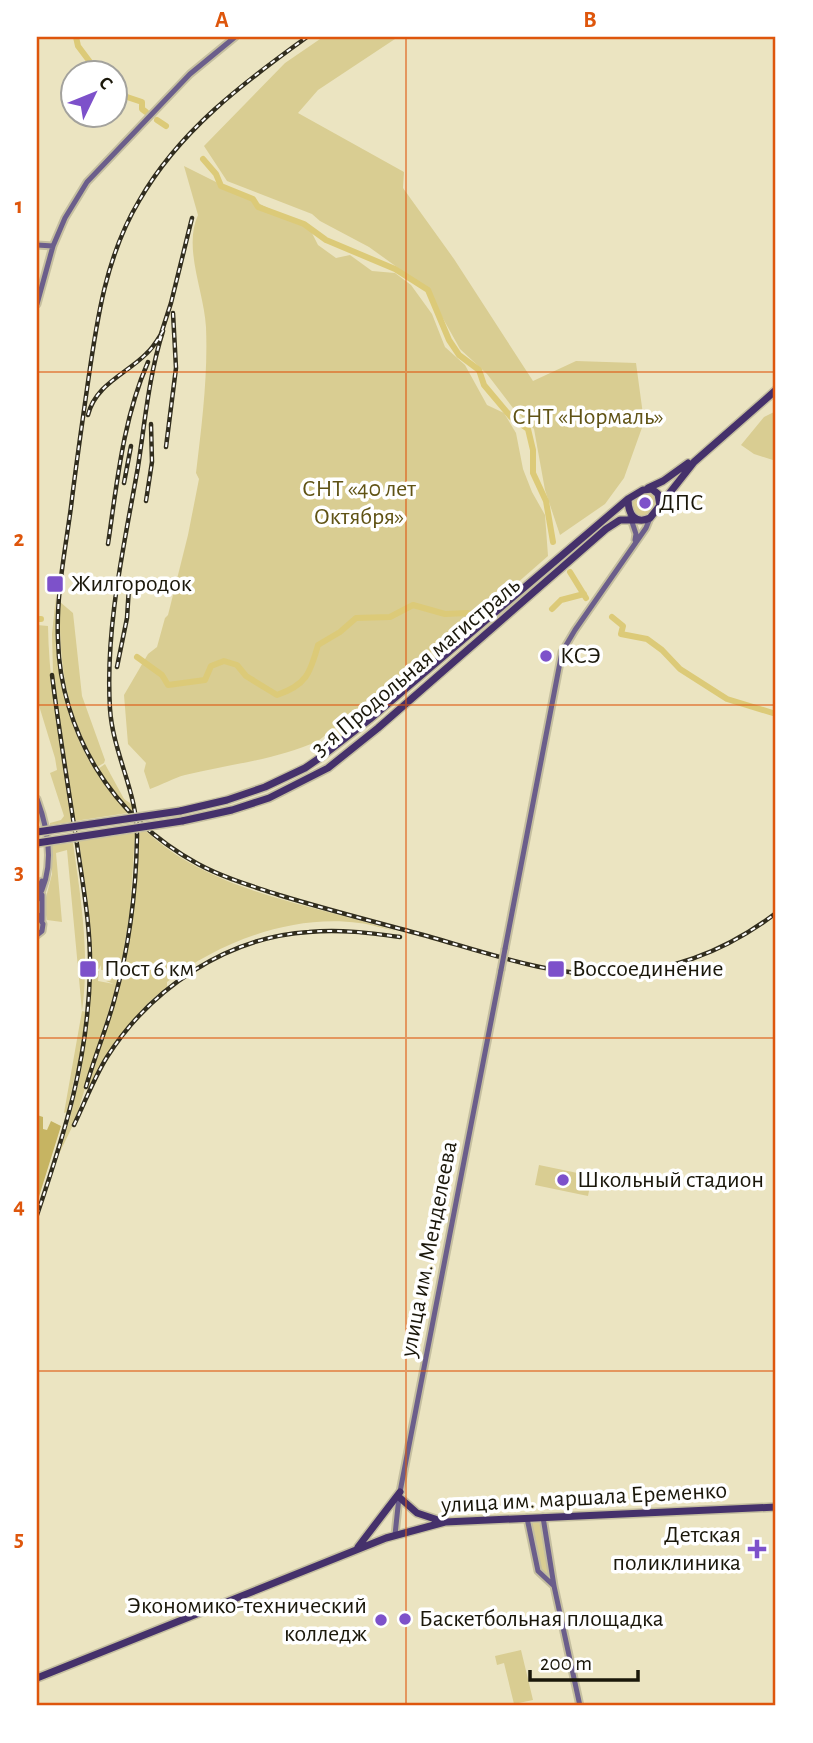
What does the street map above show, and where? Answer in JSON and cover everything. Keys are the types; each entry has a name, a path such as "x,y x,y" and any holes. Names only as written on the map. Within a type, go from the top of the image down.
{"highway":[{"path":"650,518 682,475 776,388"},
{"name":"3-я Продольная магистраль","path":"37,832 180,811 227,800 265,788 305,768 370,719 628,499 663,481 691,460 776,388"},
{"path":"647,488 658,494 660,506"},
{"path":"628,499 632,517"},
{"name":"3-я Продольная магистраль","path":"37,843 181,821 270,799 328,768 378,729 606,529 620,520 632,517 650,518"},
{"path":"351,1553 368,1537 400,1494 417,1513 444,1522"},
{"name":"улица им. маршала Еременко","path":"37,1678 395,1535 444,1522 776,1507"}],"main road":[{"path":"37,304 53,246 65,218 87,182 190,74 235,37"},
{"path":"37,244 53,246"},
{"path":"632,517 636,534 633,547"},
{"path":"633,547 650,518"},
{"name":"улица им. Менделеева","path":"395,1535 400,1494 562,652 633,547"},
{"path":"37,799 47,835 47,876 37,900"},
{"path":"37,935 42,931 39,891"},
{"path":"37,914 42,920"},
{"path":"543,1517 554,1586 580,1706"},
{"path":"527,1518 538,1571 554,1586"}],"green space":[{"name":"СНТ «Нормаль»","path":"323,37 398,37 318,90 298,113 404,172 403,188 454,259 533,381 576,361 636,363 644,422 624,478 605,504 560,535 545,490 534,429 513,408 487,374 460,349 426,288 369,247 312,214 227,181 204,146 285,63"},
{"name":"СНТ «40 лет Октября»","path":"184,166 310,229 318,245 336,258 350,255 372,271 395,273 411,285 432,314 445,347 465,365 487,405 504,413 516,433 523,469 545,515 548,556 500,598 318,741 269,757 185,775 150,789 144,771 146,763 128,744 124,695 148,654 157,647 168,615 199,479 196,473 205,381 206,327 193,255 194,228 198,215"},
{"path":"776,411 776,461 754,454 741,445 764,417"},
{"path":"650,490 654,491 657,503 649,516 637,517 630,506 631,503"},
{"path":"56,596 58,657 69,713 91,764 128,813 75,821 53,673 52,634"},
{"path":"60,602 73,613 82,696 105,760 97,767 80,732 68,696 61,650"},
{"path":"37,625 48,626 54,700 71,822 50,825 64,816 50,773 57,770 55,758 37,699"},
{"path":"105,764 124,799 133,805 133,813 98,769"},
{"path":"146,831 172,852 232,883 396,931 359,923 308,923 257,934 210,955 167,982 167,987 140,1011 108,1055 83,1103 126,960 136,878 137,833"},
{"path":"135,833 130,912 120,970 115,967 115,974 108,966 103,970 101,965 99,969 92,968 88,907 79,841"},
{"path":"73,843 85,948 82,1011 67,850 56,853 62,922 47,920 44,905 52,874 52,844"},
{"path":"92,971 99,971 98,981 114,984 106,981 110,981 114,976 118,980 75,1121 58,1156 81,1072"},
{"path":"82,1011 86,1012 78,1071 67,1112 64,1113"},
{"name":"Школьный стадион","path":"539,1165 592,1176 588,1196 535,1185"},
{"path":"531,1520 539,1520 549,1574 546,1575 540,1568"},
{"path":"521,1650 533,1700 514,1704 504,1663 497,1665 495,1656"}],"shaded area":[{"path":"37,1115 43,1117 43,1129 47,1130 51,1121 61,1126 37,1203"}],"waterway":[{"path":"76,37 78,46 88,60"},
{"path":"130,98 142,102 142,109 146,112"},
{"path":"157,120 166,126"},
{"path":"203,159 216,174 221,186 253,199 258,207 304,224 326,240 395,269 428,290 449,340 459,355 479,370 484,385 511,417 528,429 533,450 533,473 546,501 553,542"},
{"path":"570,572 586,598"},
{"path":"552,609 561,600 584,594"},
{"path":"137,657 162,675 168,685 205,680 211,666 224,661 237,665 246,676 277,695 301,682 309,671 318,645 340,632 356,618 390,617 413,605 445,614 468,613"},
{"path":"612,617 623,626 621,634 647,639 680,669 727,699 776,714"}],"railway":[{"path":"307,37 236,91 173,152 155,176 128,222 104,288 91,358 58,607 59,657 64,690 80,738 96,768 117,797 141,823 168,845 208,869 279,895 542,967 593,974 617,974 660,968 721,947 776,913"},
{"path":"159,340 192,218"},
{"path":"166,447 176,368 173,313"},
{"path":"86,1087 119,981 133,900 136,821 112,726 110,648 117,587 148,398 163,331 149,352 104,388 88,415"},
{"path":"108,544 132,406 148,362"},
{"path":"146,501 152,462 151,424"},
{"path":"124,483 131,446"},
{"path":"117,667 127,618 129,587"},
{"path":"37,1215 66,1125 80,1065 90,971 86,907 52,675"},
{"path":"74,1125 102,1065 125,1032 169,988 194,970 249,944 279,936 332,931 400,937"}],"place":[{"name":"ДПС","path":"645,503"},
{"name":"Жилгородок","path":"55,584"},
{"name":"КСЭ","path":"546,656"},
{"name":"Пост 6 км","path":"88,969"},
{"name":"Воссоединение","path":"556,969"},
{"name":"Школьный стадион","path":"563,1180"},
{"name":"Детская поликлиника","path":"757,1549"},
{"name":"Баскетбольная площадка","path":"405,1619"},
{"name":"Экономико-технический колледж","path":"381,1620"}]}
